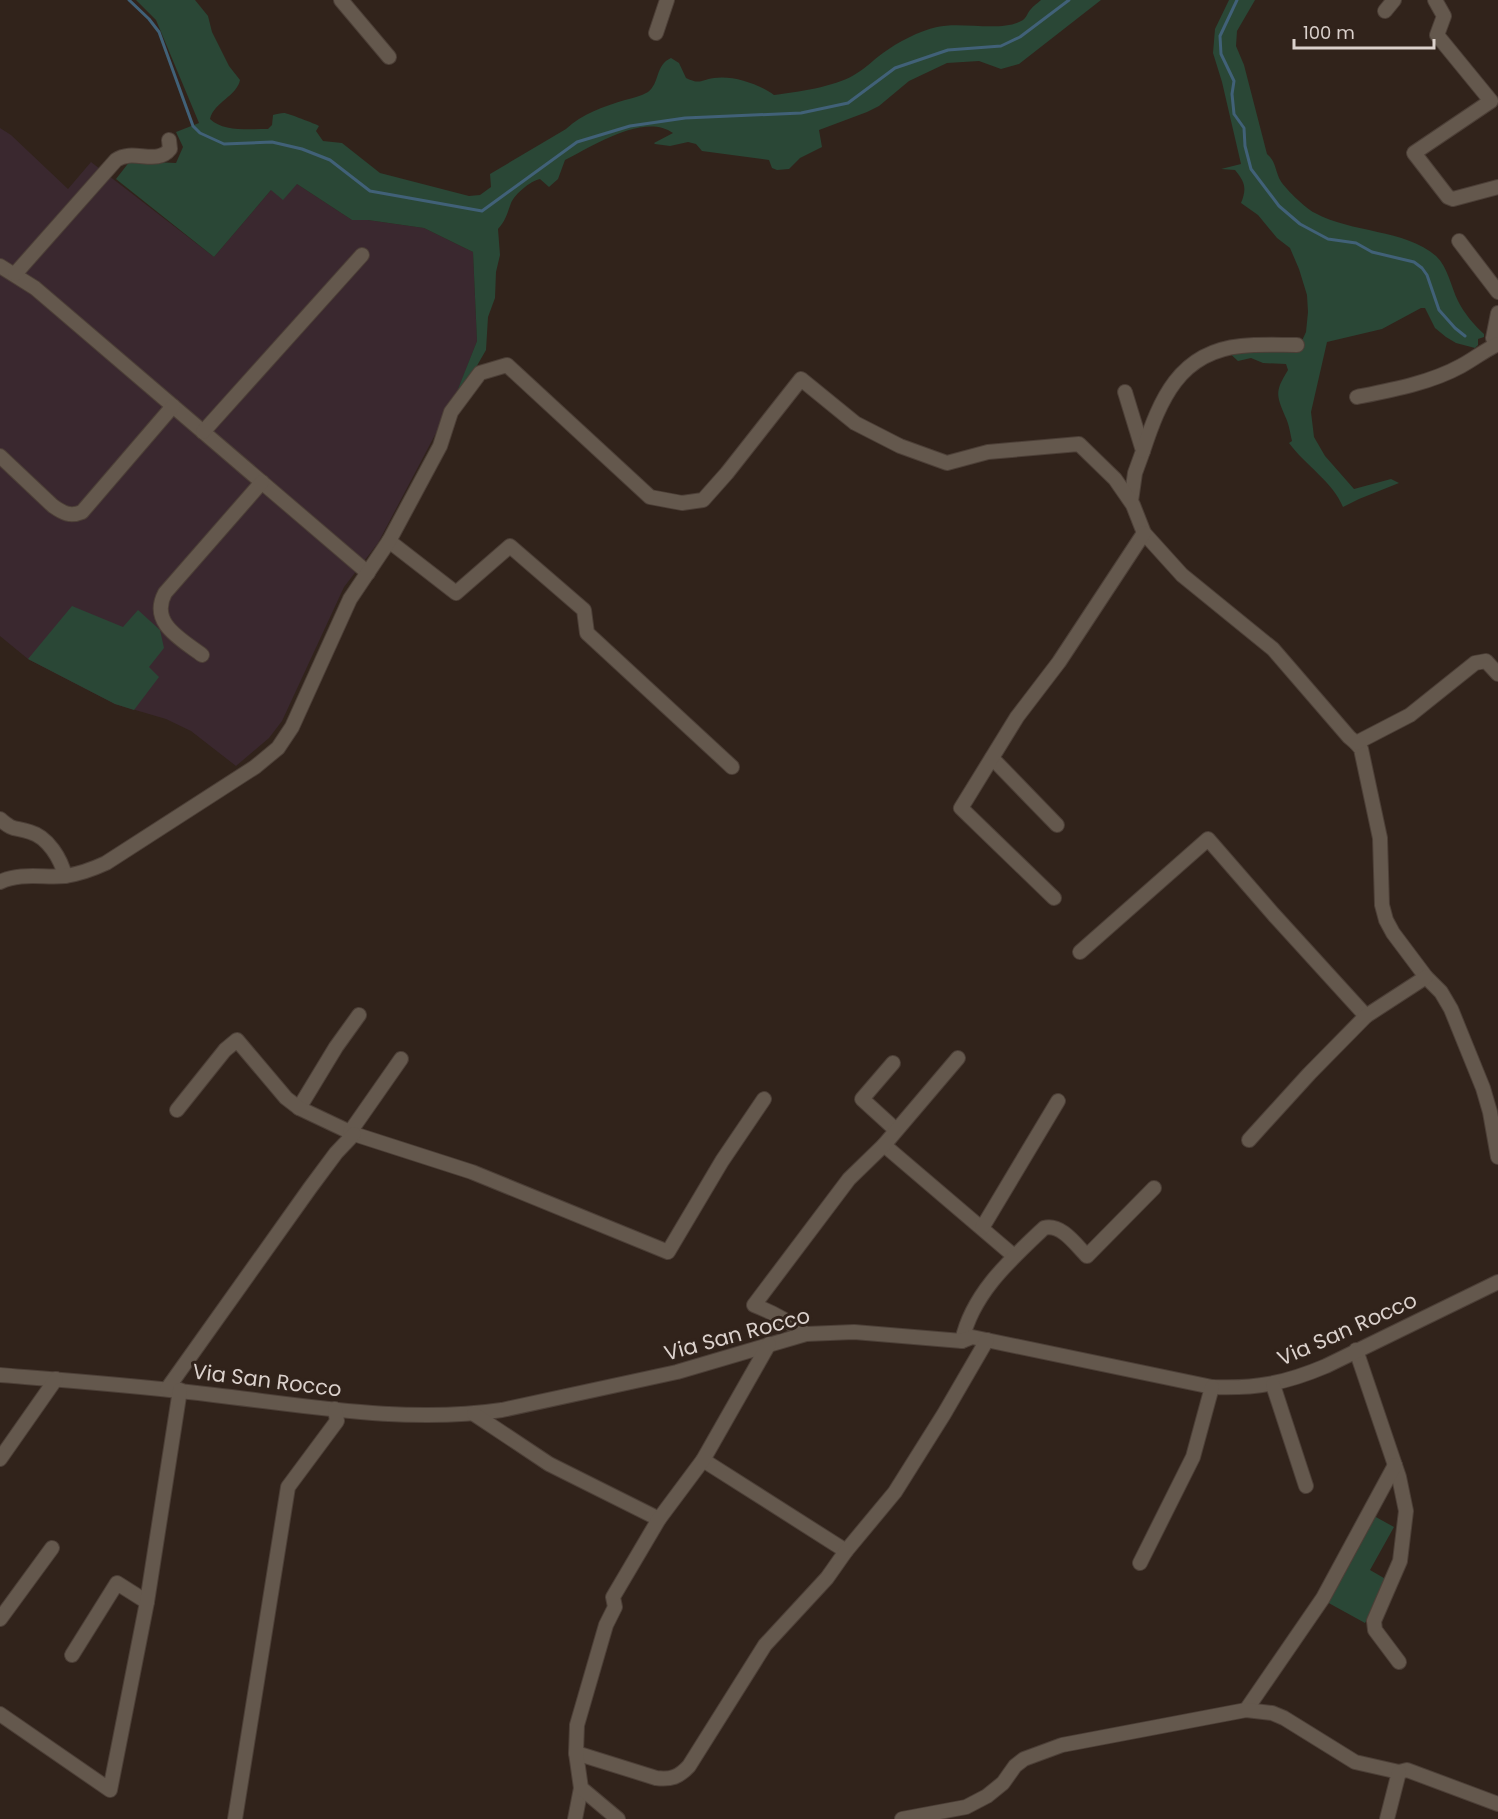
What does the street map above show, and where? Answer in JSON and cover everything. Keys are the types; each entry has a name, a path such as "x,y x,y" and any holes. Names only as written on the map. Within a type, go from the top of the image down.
{"street":[{"path":"341,0 389,57"},
{"path":"657,33 667,0"},
{"path":"1435,0 1444,16 1437,35 1491,101 1414,153 1448,197 1453,199 1498,187"},
{"path":"15,274 116,160 127,154 160,157 170,149 169,140"},
{"path":"1459,241 1498,292"},
{"path":"203,432 362,255"},
{"path":"0,266 35,288 368,573"},
{"path":"1357,398 1437,376 1461,366 1497,344 1493,338 1498,313"},
{"path":"1131,501 1135,473 1156,414 1170,388 1191,363 1206,355 1241,345 1297,345"},
{"path":"0,882 22,876 65,876 88,871 106,863 255,767 278,748 291,727 350,599 389,541 440,446 451,412 480,373 507,365 650,497 682,503 703,500 801,379 855,423 900,446 947,464 988,452 1079,444 1115,479 1131,501 1144,533 1182,575 1273,650 1361,749 1380,838 1381,895 1384,912 1393,933 1426,977 1441,992 1459,1026 1485,1096 1498,1157"},
{"path":"1125,392 1143,451"},
{"path":"0,456 53,506 74,516 82,512 173,406"},
{"path":"202,655 170,630 159,611 160,601 262,482"},
{"path":"1054,898 961,808 1017,717 1059,662 1144,533"},
{"path":"389,541 456,592 510,546 584,610 587,633 732,767"},
{"path":"1356,743 1410,715 1474,663 1486,661 1498,674"},
{"path":"992,758 1057,825"},
{"path":"0,819 14,830 33,832 48,845 56,854 65,876"},
{"path":"1080,952 1208,838 1366,1016"},
{"path":"1249,1140 1366,1016 1426,977"},
{"path":"299,1108 336,1047 359,1015"},
{"path":"177,1110 225,1050 237,1040 286,1098 299,1108 352,1133 472,1172 668,1252 722,1161 764,1099"},
{"path":"0,1714 110,1790 147,1602 173,1390 401,1059"},
{"path":"806,1334 783,1318 754,1305 849,1179 885,1145 958,1059"},
{"path":"893,1063 862,1100 896,1130"},
{"path":"982,1228 1058,1101"},
{"path":"885,1145 1014,1256"},
{"path":"962,1341 969,1315 984,1293 1014,1256 1044,1228 1057,1228 1087,1256 1154,1188"},
{"name":"Via San Rocco","path":"0,1375 173,1390 335,1409 405,1414 474,1414 677,1372 806,1334 854,1332 962,1341 972,1337 1212,1387 1252,1388 1273,1385 1308,1374 1498,1282"},
{"path":"576,1753 656,1779 667,1780 680,1776 689,1766 765,1646 827,1578 905,1477 987,1340"},
{"path":"575,1819 581,1788 576,1753 577,1725 606,1625 615,1607 613,1598 659,1519 703,1460 769,1344"},
{"path":"1356,1350 1399,1477 1406,1511 1404,1543 1400,1561 1374,1621 1375,1630 1400,1662"},
{"path":"0,1459 56,1379"},
{"path":"1273,1385 1306,1486"},
{"path":"1140,1563 1193,1457 1212,1387"},
{"path":"235,1819 288,1487 337,1421 335,1409"},
{"path":"474,1414 549,1464 659,1519"},
{"path":"703,1460 846,1551"},
{"path":"1246,1710 1323,1598 1395,1465"},
{"path":"0,1619 52,1548"},
{"path":"72,1655 117,1583 147,1602"},
{"path":"902,1819 966,1807 987,1796 1003,1783 1015,1766 1024,1759 1062,1745 1246,1710 1272,1713 1284,1718 1355,1762 1399,1772 1407,1770 1498,1804"},
{"path":"1387,1819 1399,1772"},
{"path":"581,1788 618,1819"}],"shaded area":[{"path":"0,128 11,135 68,189 91,162 214,257 271,190 297,184 352,220 424,228 473,252 477,341 456,395 378,543 344,587 282,721 269,738 236,766 191,731 166,719 115,704 28,659 0,636"}],"green space":[{"path":"136,0 195,0 208,16 212,32 229,66 240,80 235,90 212,113 210,119 215,123 237,129 268,129 272,125 273,115 286,113 319,126 316,131 323,141 342,143 380,173 469,196 480,195 491,187 490,174 579,119 601,108 648,92 662,65 671,58 679,63 686,78 691,80 698,82 721,77 737,79 761,87 774,95 783,94 846,79 895,45 930,29 958,25 1004,26 1014,24 1023,20 1041,0 1101,0 1019,64 1001,69 979,61 947,63 909,81 879,106 819,130 822,147 800,158 789,169 772,168 769,160 702,151 696,144 688,142 670,146 655,144 673,133 661,128 648,127 618,134 565,160 558,179 549,187 540,179 519,192 498,229 500,255 496,272 495,298 488,317 486,350 463,390 456,394 477,341 473,252 424,228 352,220 297,184 283,200 271,190 214,257 116,179 130,161 176,163 183,147 176,132 199,123 156,20"},
{"path":"1229,0 1255,0 1237,31 1236,46 1244,65 1267,154 1281,182 1300,202 1315,213 1345,224 1409,241 1436,256 1446,271 1460,305 1484,334 1484,337 1478,339 1478,345 1475,348 1456,343 1435,328 1425,308 1421,308 1382,329 1327,342 1311,412 1314,437 1325,456 1354,489 1391,479 1399,483 1343,507 1333,490 1289,443 1292,441 1290,431 1278,393 1288,370 1286,364 1263,363 1251,358 1238,361 1226,350 1300,345 1306,332 1308,312 1307,295 1290,248 1277,238 1258,215 1241,203 1244,185 1235,170 1221,169 1241,164 1213,53 1215,29"},
{"path":"72,606 123,627 138,610 160,630 164,648 149,667 159,677 134,710 115,704 28,659"},
{"path":"1374,1516 1394,1527 1370,1570 1389,1581 1365,1623 1325,1601"}],"waterway":[{"path":"129,0 159,32 193,126 200,133 224,144 272,142 302,149 330,160 370,191 482,211 577,142 630,126 685,118 801,113 848,103 895,68 948,50 1001,46 1020,37 1069,0"},
{"path":"1237,0 1220,36 1221,54 1234,81 1232,94 1234,114 1244,128 1245,146 1251,169 1279,206 1300,224 1328,239 1356,243 1372,252 1414,262 1422,268 1427,275 1439,310 1465,336"}]}
